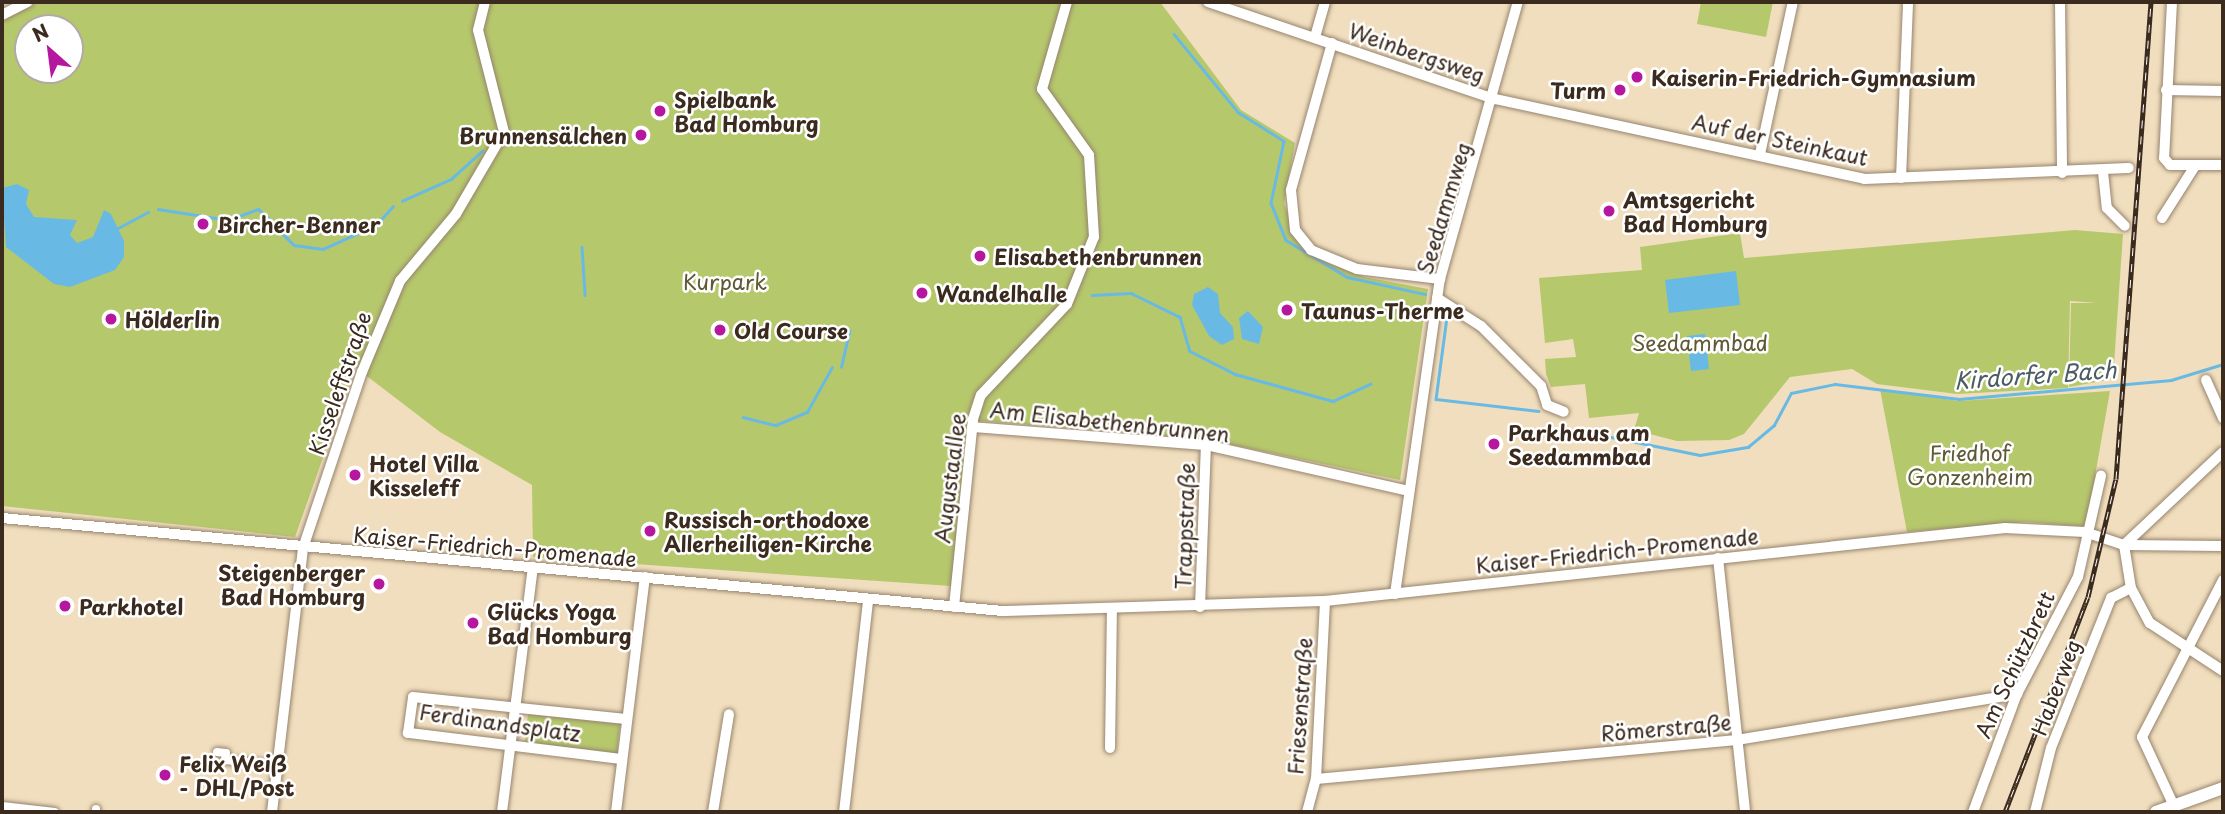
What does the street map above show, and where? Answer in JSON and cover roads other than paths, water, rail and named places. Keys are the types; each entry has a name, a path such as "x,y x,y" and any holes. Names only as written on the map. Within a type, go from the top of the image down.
{"street":[{"path":"2,15 28,2"},
{"name":"Kisseleffstraße","path":"272,812 303,548 384,311 414,260 456,214 504,132 478,30 485,2"},
{"name":"Augustaallee","path":"954,607 972,427 981,395 1068,304 1094,237 1096,201 1089,155 1042,89 1067,2"},
{"name":"Weinbergsweg","path":"1208,2 1495,99"},
{"path":"1315,37 1325,2"},
{"name":"Seedammweg","path":"1395,594 1440,279 1495,99 1518,2"},
{"path":"1760,154 1793,2"},
{"path":"1901,178 1908,2"},
{"path":"2060,2 2062,173"},
{"path":"2172,2 2164,158 2170,165 2223,165"},
{"path":"1332,43 1291,190 1296,230 1311,250 1357,270 1440,279"},
{"path":"2166,90 2223,92"},
{"name":"Auf der Steinkaut","path":"1495,99 1760,154 1864,179 2103,172 2129,168"},
{"path":"2162,218 2195,166"},
{"path":"2103,172 2106,208 2125,226"},
{"path":"1437,298 1481,326 1541,386 1547,405 1564,412"},
{"path":"2206,380 2223,418"},
{"name":"Am Elisabethenbrunnen","path":"972,427 1206,446 1408,491"},
{"name":"Trappstraße","path":"1200,607 1206,446"},
{"path":"2223,452 2124,545 2131,588 2150,623 2223,671"},
{"name":"Am Schützbrett","path":"1973,812 2017,694 2078,577 2085,532 2101,476"},
{"name":"Kaiser-Friedrich-Promenade","path":"2,517 303,548 954,607 1112,609 1325,601 2005,528 2085,532 2124,545 2223,546"},
{"path":"1718,558 1745,812"},
{"path":"502,812 533,567"},
{"path":"616,812 645,577"},
{"path":"2174,806 2142,737 2184,646 2223,580"},
{"name":"Haberweg","path":"2035,812 2052,748 2111,598 2131,588"},
{"path":"844,812 868,601"},
{"name":"Friesenstraße","path":"1307,812 1316,779 1325,601"},
{"path":"1110,748 1112,609"},
{"name":"Römerstraße","path":"1316,779 1737,740 2017,694"},
{"name":"Ferdinandsplatz","path":"621,759 408,733 413,697 626,719"},
{"path":"713,812 729,714"},
{"path":"217,752 226,753 225,760 277,765"},
{"path":"2156,812 2223,788"},
{"path":"2,806 55,812"}],"water":[{"path":"17,184 29,190 26,204 34,217 77,220 70,235 77,243 93,237 104,210 111,214 124,241 124,257 115,270 70,287 54,284 6,247 2,188"},
{"path":"1736,271 1740,305 1669,313 1665,280"},
{"path":"1208,287 1218,294 1220,313 1233,327 1234,339 1222,345 1209,336 1192,305 1194,294"},
{"path":"1248,311 1263,327 1259,344 1242,339 1239,318"},
{"path":"1705,334 1709,369 1691,371 1687,336"}],"waterway":[{"name":"Kirdorfer Bach","path":"1174,34 1238,112 1284,141 1271,203 1286,240 1347,277 1425,294"},
{"path":"402,201 451,179 482,151"},
{"path":"279,230 294,245 323,249 376,225 393,206"},
{"path":"158,209 228,220 258,209 270,219"},
{"path":"118,228 148,212"},
{"name":"Kirdorfer Bach","path":"582,247 585,295"},
{"name":"Kirdorfer Bach","path":"1092,295 1131,293 1180,317 1190,351 1235,374 1333,401 1370,384"},
{"name":"Kirdorfer Bach","path":"1447,317 1436,399 1538,411"},
{"name":"Kirdorfer Bach","path":"841,367 849,331"},
{"name":"Kirdorfer Bach","path":"1586,432 1700,455 1748,447 1774,425 1791,393 1835,384 1959,399 2171,380 2223,364"},
{"name":"Kirdorfer Bach","path":"743,417 776,425 807,412 832,367"}],"railway":[{"path":"2005,812 2088,597 2116,479 2151,2"}],"place":[{"name":"Kaiserin-Friedrich-Gymnasium","path":"1637,77"},
{"name":"Turm","path":"1620,90"},
{"name":"Spielbank Bad Homburg","path":"660,111"},
{"name":"Brunnensälchen","path":"641,135"},
{"name":"Amtsgericht Bad Homburg","path":"1609,211"},
{"name":"Bircher-Benner","path":"203,224"},
{"name":"Elisabethenbrunnen","path":"980,256"},
{"name":"Wandelhalle","path":"922,293"},
{"name":"Taunus-Therme","path":"1287,310"},
{"name":"Hölderlin","path":"111,319"},
{"name":"Old Course","path":"720,330"},
{"name":"Parkhaus am Seedammbad","path":"1494,444"},
{"name":"Hotel Villa Kisseleff","path":"355,475"},
{"name":"Russisch-orthodoxe Allerheiligen-Kirche","path":"650,531"},
{"name":"Steigenberger Bad Homburg","path":"379,584"},
{"name":"Parkhotel","path":"65,606"},
{"name":"Glücks Yoga Bad Homburg","path":"473,623"},
{"name":"Felix Weiß - DHL/Post","path":"165,775"}],"park label":[{"name":"Kurpark","path":"725,281"},
{"name":"Seedammbad","path":"1700,342"},
{"name":"Friedhof Gonzenheim","path":"1970,464"}]}
